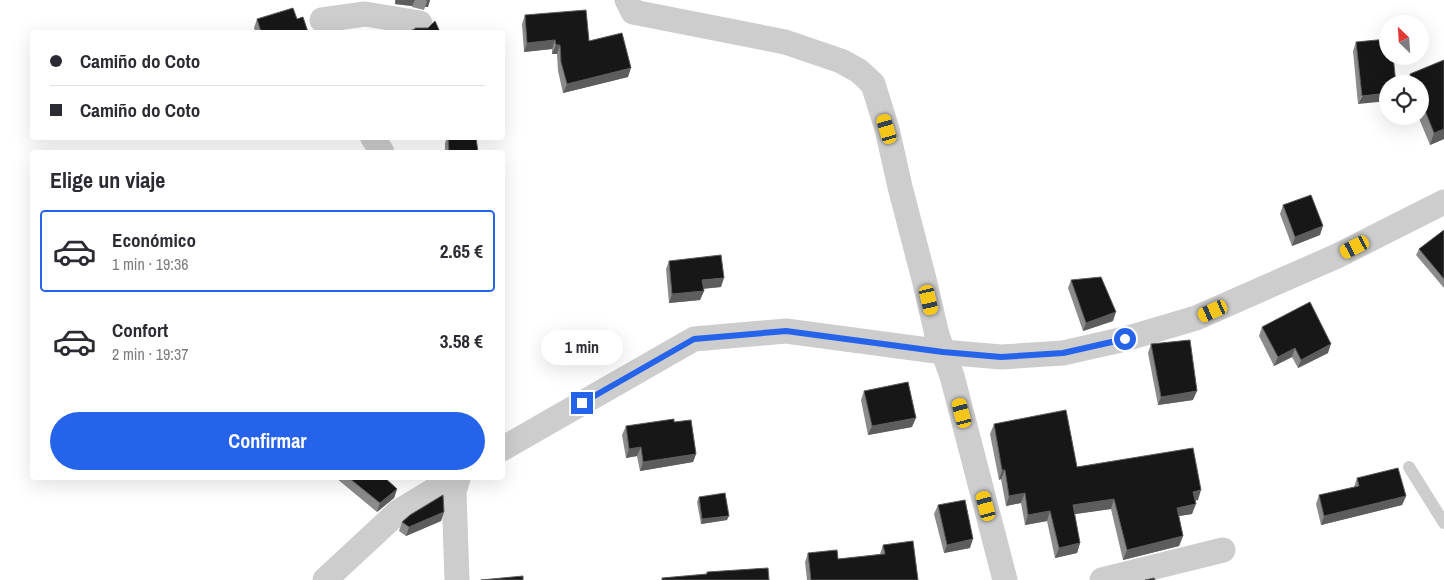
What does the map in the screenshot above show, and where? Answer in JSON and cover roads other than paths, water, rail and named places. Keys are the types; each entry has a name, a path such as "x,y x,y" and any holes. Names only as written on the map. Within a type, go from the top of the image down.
{"street":[{"path":"627,0 633,12 785,42 841,61 859,71 873,84 887,129 900,187 926,283 937,335 952,376 1005,580"},
{"path":"321,17 365,14 420,24"},
{"path":"505,447 694,339 786,331 943,352 1001,357 1063,353 1125,339 1196,318 1337,256 1444,202"},
{"path":"325,580 398,512 451,480"},
{"path":"457,480 454,492 457,580"},
{"path":"1102,580 1223,550"}],"lane":[{"path":"1409,467 1444,523"}]}
